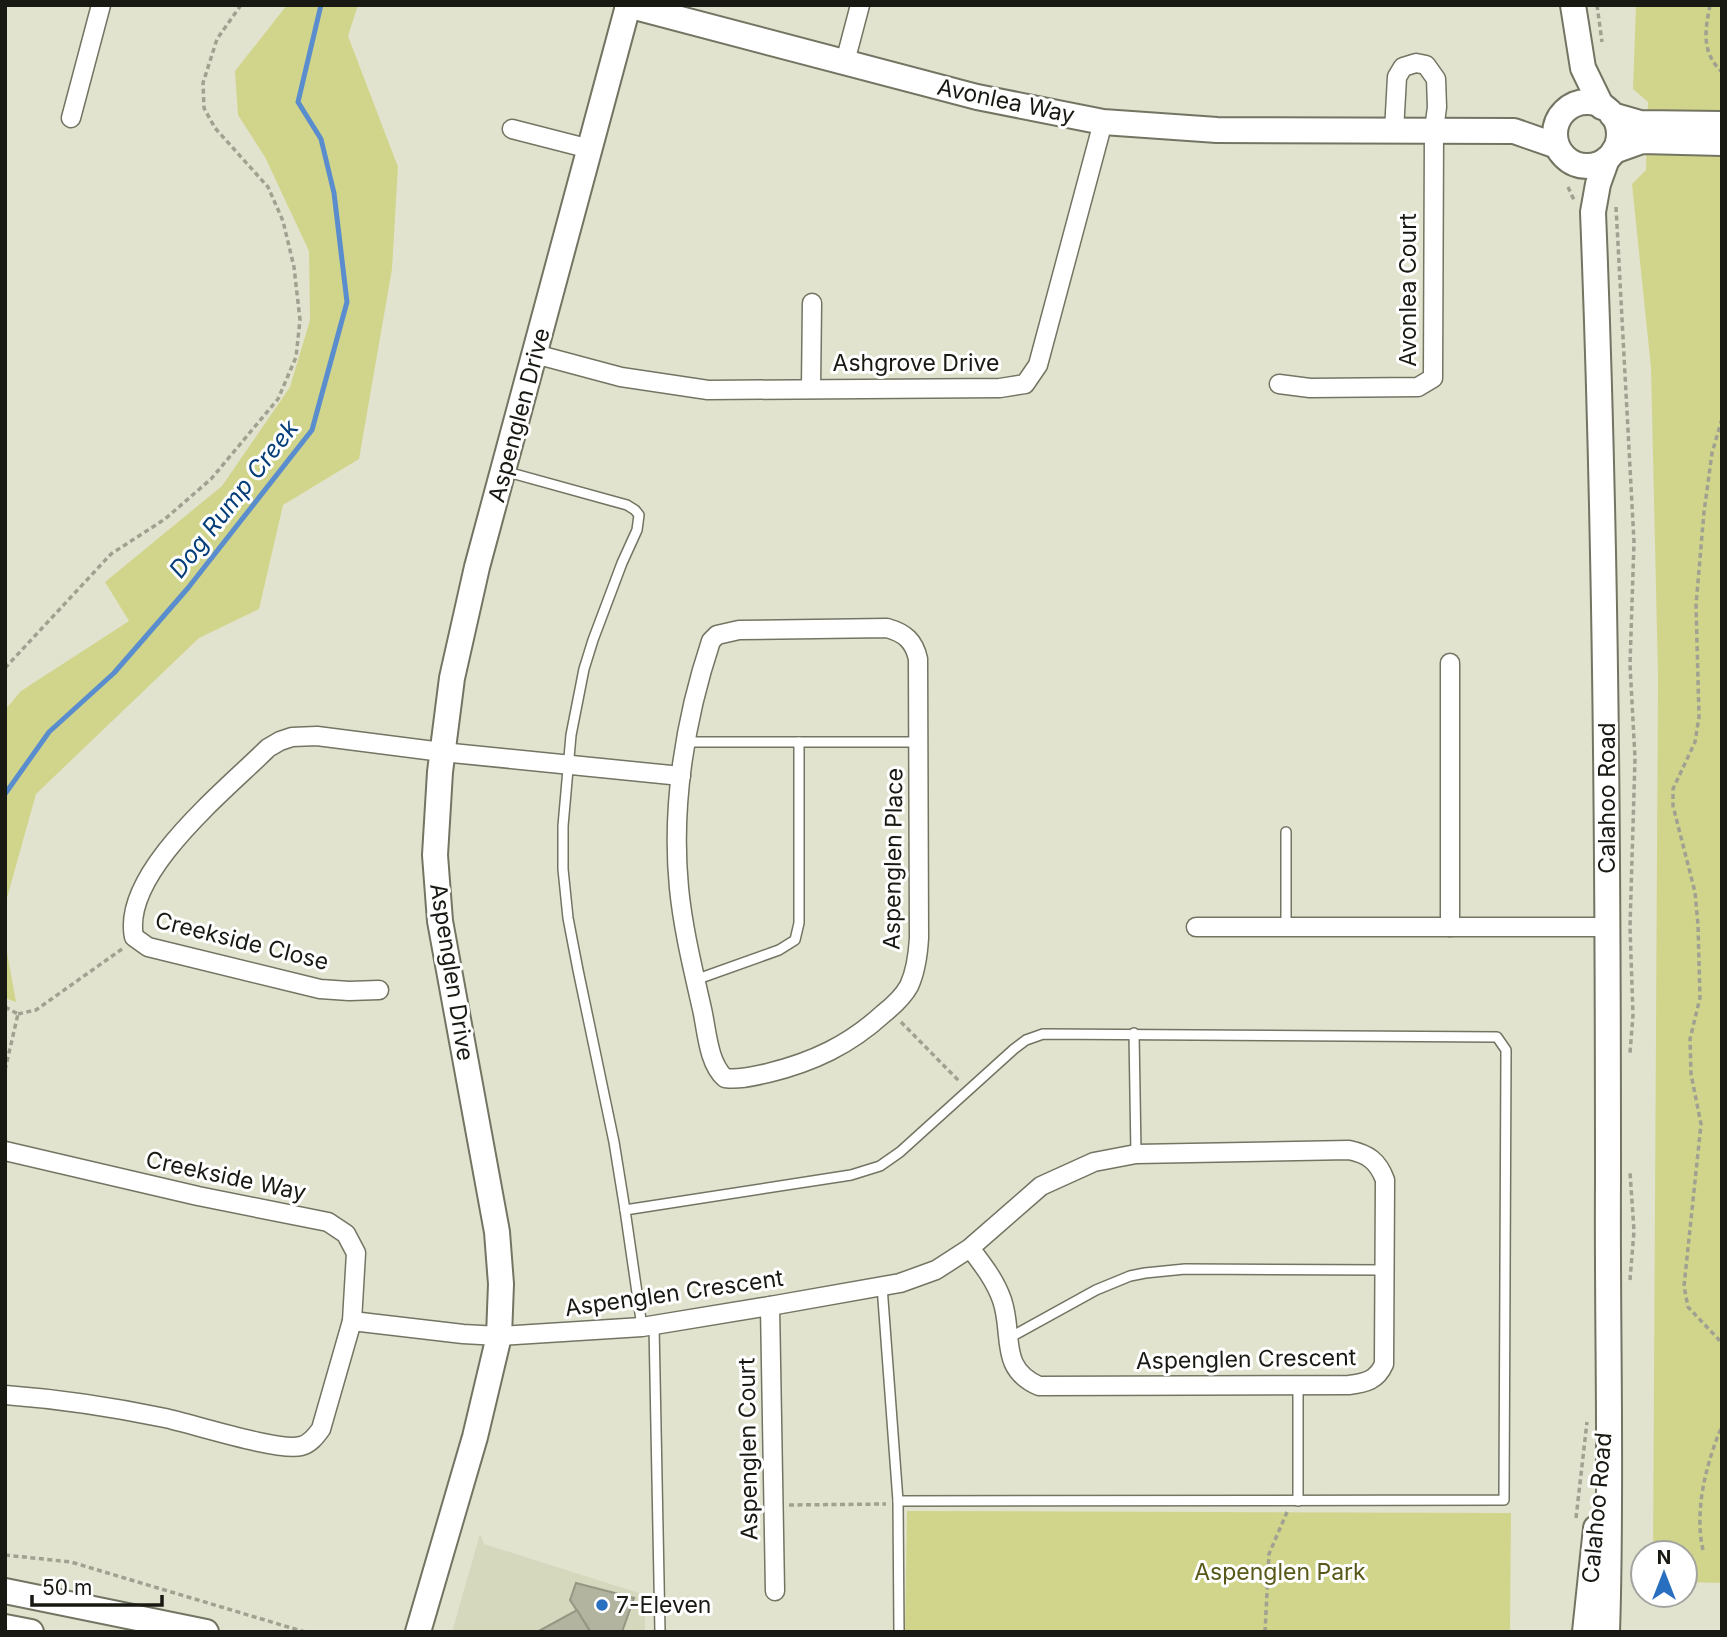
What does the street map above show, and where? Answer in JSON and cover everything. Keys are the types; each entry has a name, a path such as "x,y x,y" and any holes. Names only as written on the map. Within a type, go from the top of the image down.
{"street":[{"path":"71,118 101,5"},
{"name":"Avonlea Way","path":"628,5 977,97 1103,122 1217,130 1514,131 1564,113"},
{"name":"Aspenglen Drive","path":"418,1632 475,1437 499,1336 498,1232 440,921 435,855 442,752 452,678 477,567 628,5"},
{"path":"845,62 860,5"},
{"path":"1573,5 1583,68 1619,133 1610,155"},
{"path":"1394,131 1397,77 1403,67 1416,63 1426,65 1436,79 1434,130"},
{"path":"1583,68 1576,94 1556,126 1563,153 1589,166 1642,141 1722,143"},
{"path":"1564,113 1586,103 1640,123 1722,124"},
{"name":"Ashgrove Drive","path":"536,354 621,377 708,390 1000,388 1025,384 1038,365 1103,122"},
{"path":"512,129 590,149"},
{"name":"Avonlea Court","path":"1279,384 1310,388 1418,387 1433,378 1434,130"},
{"name":"Avonlea Way","path":"1514,131 1563,153"},
{"name":"Calahoo Road","path":"1563,153 1584,184 1592,212 1602,431 1608,927 1607,1385 1610,1539 1607,1632"},
{"name":"Calahoo Road","path":"1592,212 1598,184 1610,155"},
{"path":"811,388 812,303"},
{"name":"Aspenglen Place","path":"887,628 905,635 916,652 918,742 919,938 914,974 899,999 860,1034 826,1055 787,1068 734,1079 726,1078 714,1064 695,980 679,888 677,841 681,776 711,641 717,635 739,630 887,628"},
{"path":"1450,663 1450,928"},
{"name":"Creekside Close","path":"379,990 320,989 148,947 134,937 131,923 138,895 154,865 175,840 268,748 280,741 304,735 442,752"},
{"path":"442,752 681,776"},
{"path":"1196,928 1608,927"},
{"name":"Aspenglen Crescent","path":"499,1336 648,1326 910,1280 936,1270 971,1248 1041,1186 1094,1162 1136,1154 1349,1150 1373,1158 1381,1167 1385,1180 1385,1350 1380,1373 1363,1384 1039,1386 1013,1366 1006,1317 998,1288 971,1248"},
{"name":"Creekside Way","path":"5,1151 198,1196 328,1222 346,1234 356,1253 352,1321 321,1429 314,1439 302,1446 278,1445 165,1418 68,1400 5,1395"},
{"name":"Aspenglen Court","path":"770,1306 775,1591"},
{"path":"352,1321 499,1336"},
{"name":"Calahoo Road","path":"1585,1632 1607,1385"},
{"path":"5,1591 206,1632"},
{"path":"5,1627 31,1632"}],"lane":[{"path":"503,471 627,505 639,515 637,530 604,607 587,659 566,765 563,826 568,918 648,1326 660,1632"},
{"path":"687,742 918,742"},
{"path":"695,980 779,950 795,940 799,923 799,742"},
{"path":"1286,832 1286,928"},
{"path":"1134,1033 1136,1154"},
{"path":"625,1210 867,1171 880,1166 900,1152 1014,1049 1043,1034 1497,1037 1506,1050 1504,1500 898,1501"},
{"path":"1009,1338 1096,1290 1145,1273 1185,1269 1385,1270"},
{"path":"882,1286 898,1501 899,1632"},
{"path":"1293,1501 1298,1385"}],"path":[{"path":"5,668 111,554 164,519 211,479 278,399 296,357 300,320 294,267 283,221 268,187 215,128 204,108 204,83 216,39 242,5"},
{"path":"1710,5 1705,46 1722,72"},
{"path":"1722,419 1712,453 1696,605 1699,717 1695,742 1672,789 1673,806 1695,892 1700,998 1690,1040 1691,1074 1701,1124 1684,1286 1688,1307 1722,1343"},
{"path":"5,1007 18,1014 36,1010 120,951 134,937"},
{"path":"5,1070 18,1014"},
{"path":"899,1021 968,1090"},
{"path":"1703,1549 1699,1532 1701,1505 1711,1457 1722,1426"},
{"path":"773,1505 889,1504 898,1501"},
{"path":"1265,1632 1271,1544 1293,1501"},
{"path":"5,1555 71,1562 305,1632"}],"shaded area":[{"path":"480,1534 484,1544 645,1595 645,1632 452,1632"}],"green space":[{"path":"287,5 358,5 348,36 398,167 392,269 359,459 283,505 259,609 199,638 36,794 5,905 5,710 21,691 129,621 105,582 222,486 290,387 310,320 309,251 265,157 238,115 235,71"},
{"path":"1636,5 1722,5 1722,1583 1699,1582 1699,1539 1653,1539 1658,677 1651,368 1632,184 1646,170 1648,102 1633,89"},
{"path":"5,941 16,1002 5,998"},
{"name":"Aspenglen Park","path":"907,1511 1511,1513 1510,1632 905,1632"}],"building":[{"name":"7-Eleven","path":"576,1583 634,1598 622,1632 591,1632 570,1600"},
{"path":"577,1610 589,1630 586,1632 537,1632"}],"waterway":[{"name":"Dog Rump Creek","path":"5,794 49,732 114,673 188,588 312,430 347,302 334,193 321,139 298,102 321,5"}],"place":[{"name":"7-Eleven","path":"602,1605"}]}
